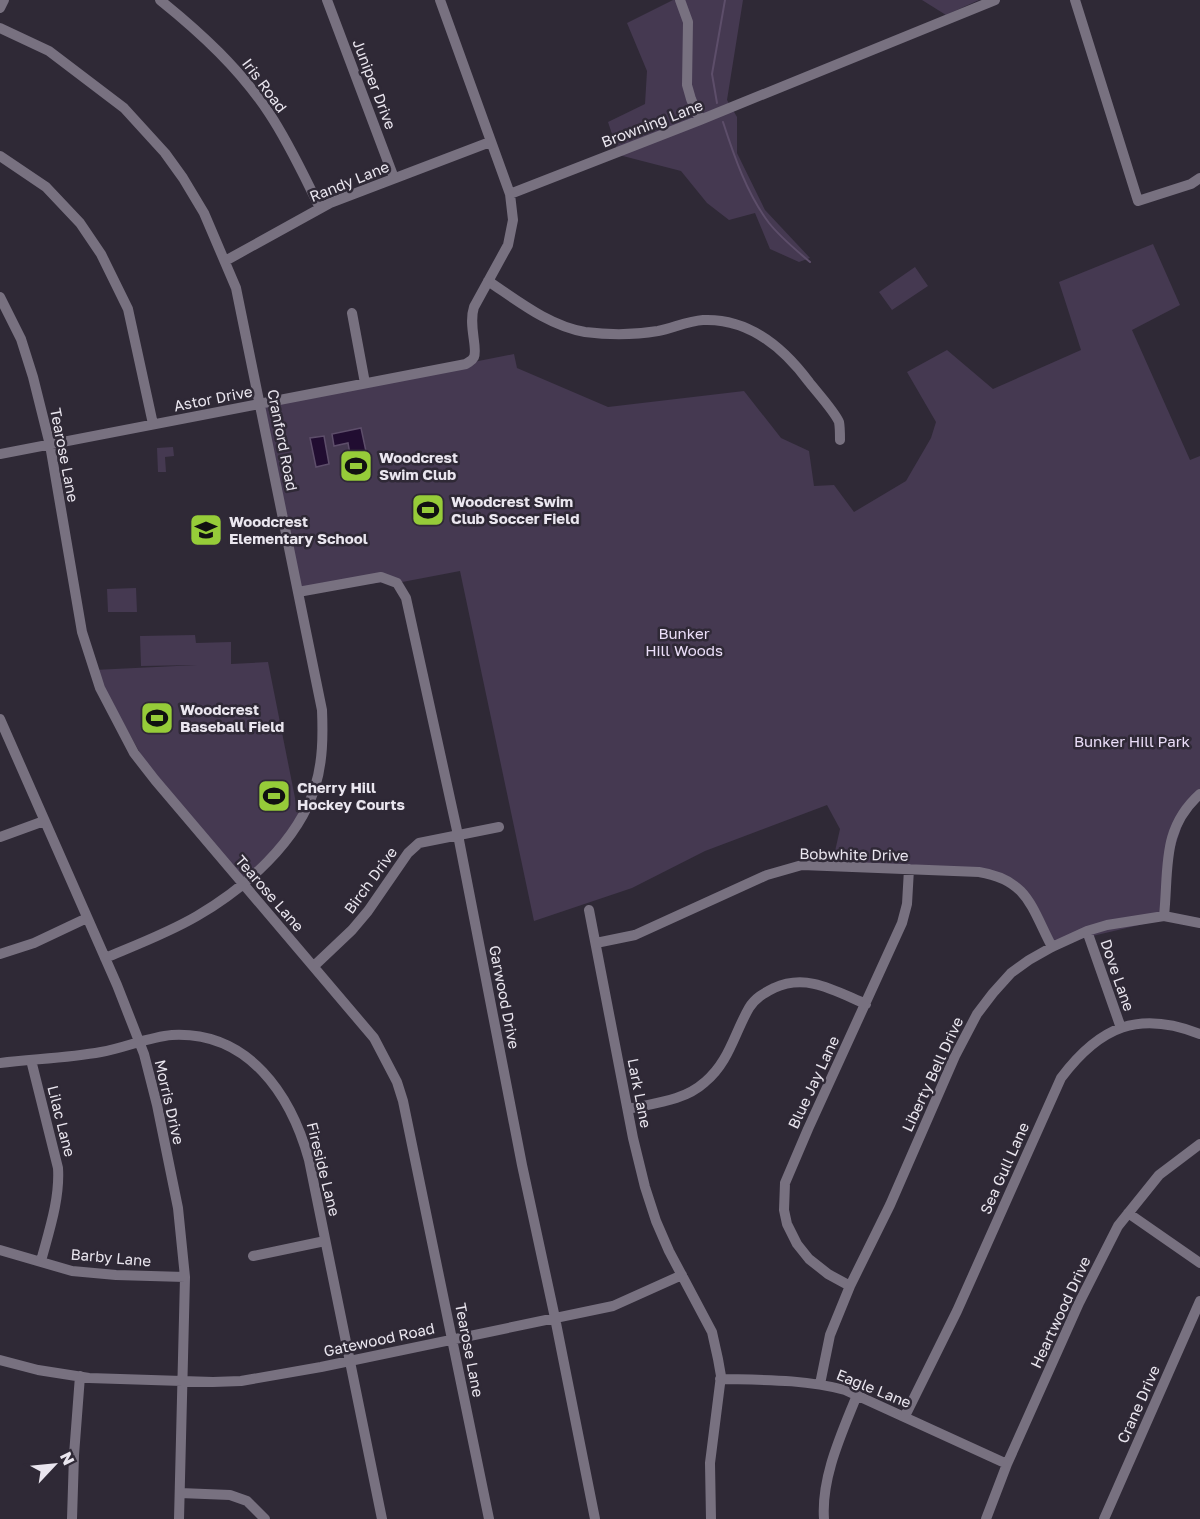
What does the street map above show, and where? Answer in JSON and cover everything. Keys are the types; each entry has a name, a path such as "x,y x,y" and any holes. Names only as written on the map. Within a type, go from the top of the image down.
{"street":[{"path":"0,8 4,0"},
{"name":"Iris Road","path":"160,0 222,55 250,86 288,143 320,208"},
{"name":"Juniper Drive","path":"327,0 394,178"},
{"path":"440,0 510,194 512,230 508,245 488,281 530,309 564,326 583,331 624,334 658,331 702,320 734,323 754,331 778,347 805,377 838,422 840,440"},
{"path":"680,0 688,22 687,85 700,120"},
{"name":"Browning Lane","path":"510,194 700,120 995,0"},
{"path":"1075,0 1138,201 1191,184 1200,178"},
{"name":"Cranford Road","path":"0,28 49,51 116,101 146,129 183,178 204,213 236,288 322,710 322,741 316,785 310,801 279,849 243,885 196,916 105,958"},
{"name":"Randy Lane","path":"225,261 320,208 490,142"},
{"path":"0,156 46,188 80,223 102,254 128,309 153,424"},
{"name":"Astor Drive","path":"0,454 466,364 475,354 471,317 488,281"},
{"name":"Tearose Lane","path":"0,297 21,339 50,445 82,632 100,688 134,753 374,1038 397,1082 403,1101 489,1519"},
{"path":"352,313 365,384"},
{"name":"Garwood Drive","path":"298,592 379,577 391,579 402,589 407,600 458,835 522,1165 595,1519"},
{"name":"Morris Drive","path":"1,722 139,1041 157,1105 177,1208 185,1277 179,1519"},
{"path":"1164,916 1168,856 1172,834 1189,805 1200,794"},
{"path":"0,837 44,821"},
{"name":"Birch Drive","path":"314,966 352,930 408,853 419,843 499,827"},
{"name":"Bobwhite Drive","path":"596,943 635,935 767,875 802,865 992,874 1012,882 1023,892 1052,947"},
{"name":"Blue Jay Lane","path":"850,1286 828,1274 808,1259 803,1252 787,1224 783,1198 785,1183 902,923 907,904 909,869"},
{"name":"Lark Lane","path":"589,910 645,1187 656,1221 682,1275"},
{"name":"Liberty Bell Drive","path":"820,1384 830,1335 850,1286 890,1205 955,1056 977,1014 993,993 1011,973 1052,947 1087,931 1107,925 1164,916 1200,924"},
{"path":"0,954 34,943 87,918"},
{"name":"Dove Lane","path":"1087,931 1121,1028"},
{"path":"628,1108 677,1099 704,1084 727,1058 756,998 780,986 806,981 866,1004"},
{"name":"Sea Gull Lane","path":"905,1416 957,1311 1061,1077 1098,1039 1121,1028 1143,1023 1164,1023 1200,1034"},
{"name":"Fireside Lane","path":"0,1063 99,1052 171,1035 189,1036 216,1041 239,1052 256,1064 284,1097 302,1132 309,1160 382,1519"},
{"name":"Lilac Lane","path":"31,1060 58,1168 53,1214 41,1261"},
{"name":"Heartwood Drive","path":"986,1519 1007,1464 1079,1303 1113,1235 1159,1175 1200,1144"},
{"path":"1128,1213 1200,1263"},
{"path":"253,1256 326,1241"},
{"name":"Barby Lane","path":"0,1250 72,1271 185,1277"},
{"path":"682,1275 712,1332 720,1379 710,1463 711,1519"},
{"name":"Gatewood Road","path":"0,1360 38,1370 80,1376 181,1381 241,1381 613,1306 682,1275"},
{"name":"Crane Drive","path":"1104,1519 1200,1301"},
{"path":"72,1519 80,1376"},
{"name":"Eagle Lane","path":"720,1379 820,1384 857,1395 1007,1464"},
{"path":"824,1519 831,1467 857,1395"},
{"path":"180,1493 230,1495 247,1501 265,1519"}],"green space":[{"path":"673,0 743,0 727,100 737,117 737,153 765,210 810,258 799,262 770,249 755,213 729,220 707,203 681,171 619,155 608,122 645,104 647,71 627,23"},
{"path":"922,0 979,0 946,15"},
{"path":"1153,244 1180,305 1132,330 1190,460 1200,456 1200,801 1187,810 1164,880 1169,918 1050,946 1020,894 992,874 831,869 840,829 827,805 705,851 632,888 534,921 460,571 397,583 393,581 298,592 261,404 514,354 517,368 608,407 744,391 781,438 809,451 814,486 834,485 854,512 906,481 931,438 936,422 907,372 947,350 993,389 1081,350 1059,282"},
{"path":"915,267 928,286 892,310 879,292"},
{"path":"173,447 174,456 165,457 166,472 158,472 157,448"},
{"path":"136,588 137,612 108,612 107,589"},
{"path":"195,635 196,643 231,642 231,664 268,662 299,818 243,885 155,780 94,670 197,665 141,666 140,636"}],"shaded area":[{"path":"361,428 367,456 351,460 348,443 334,446 332,434"},
{"path":"324,436 329,464 316,467 310,438"}],"waterway":[{"path":"717,103 712,74 725,0"},
{"path":"723,122 742,174 761,212 778,234 810,262"}],"place":[{"name":"Woodcrest Swim Club","path":"356,466"},
{"name":"Woodcrest Swim Club Soccer Field","path":"428,510"},
{"name":"Woodcrest Elementary School","path":"206,530"},
{"name":"Woodcrest Baseball Field","path":"157,718"},
{"name":"Cherry Hill Hockey Courts","path":"274,796"}],"park label":[{"name":"Bunker Hill Woods","path":"684,642"},
{"name":"Bunker Hill Park","path":"1132,741"}]}
